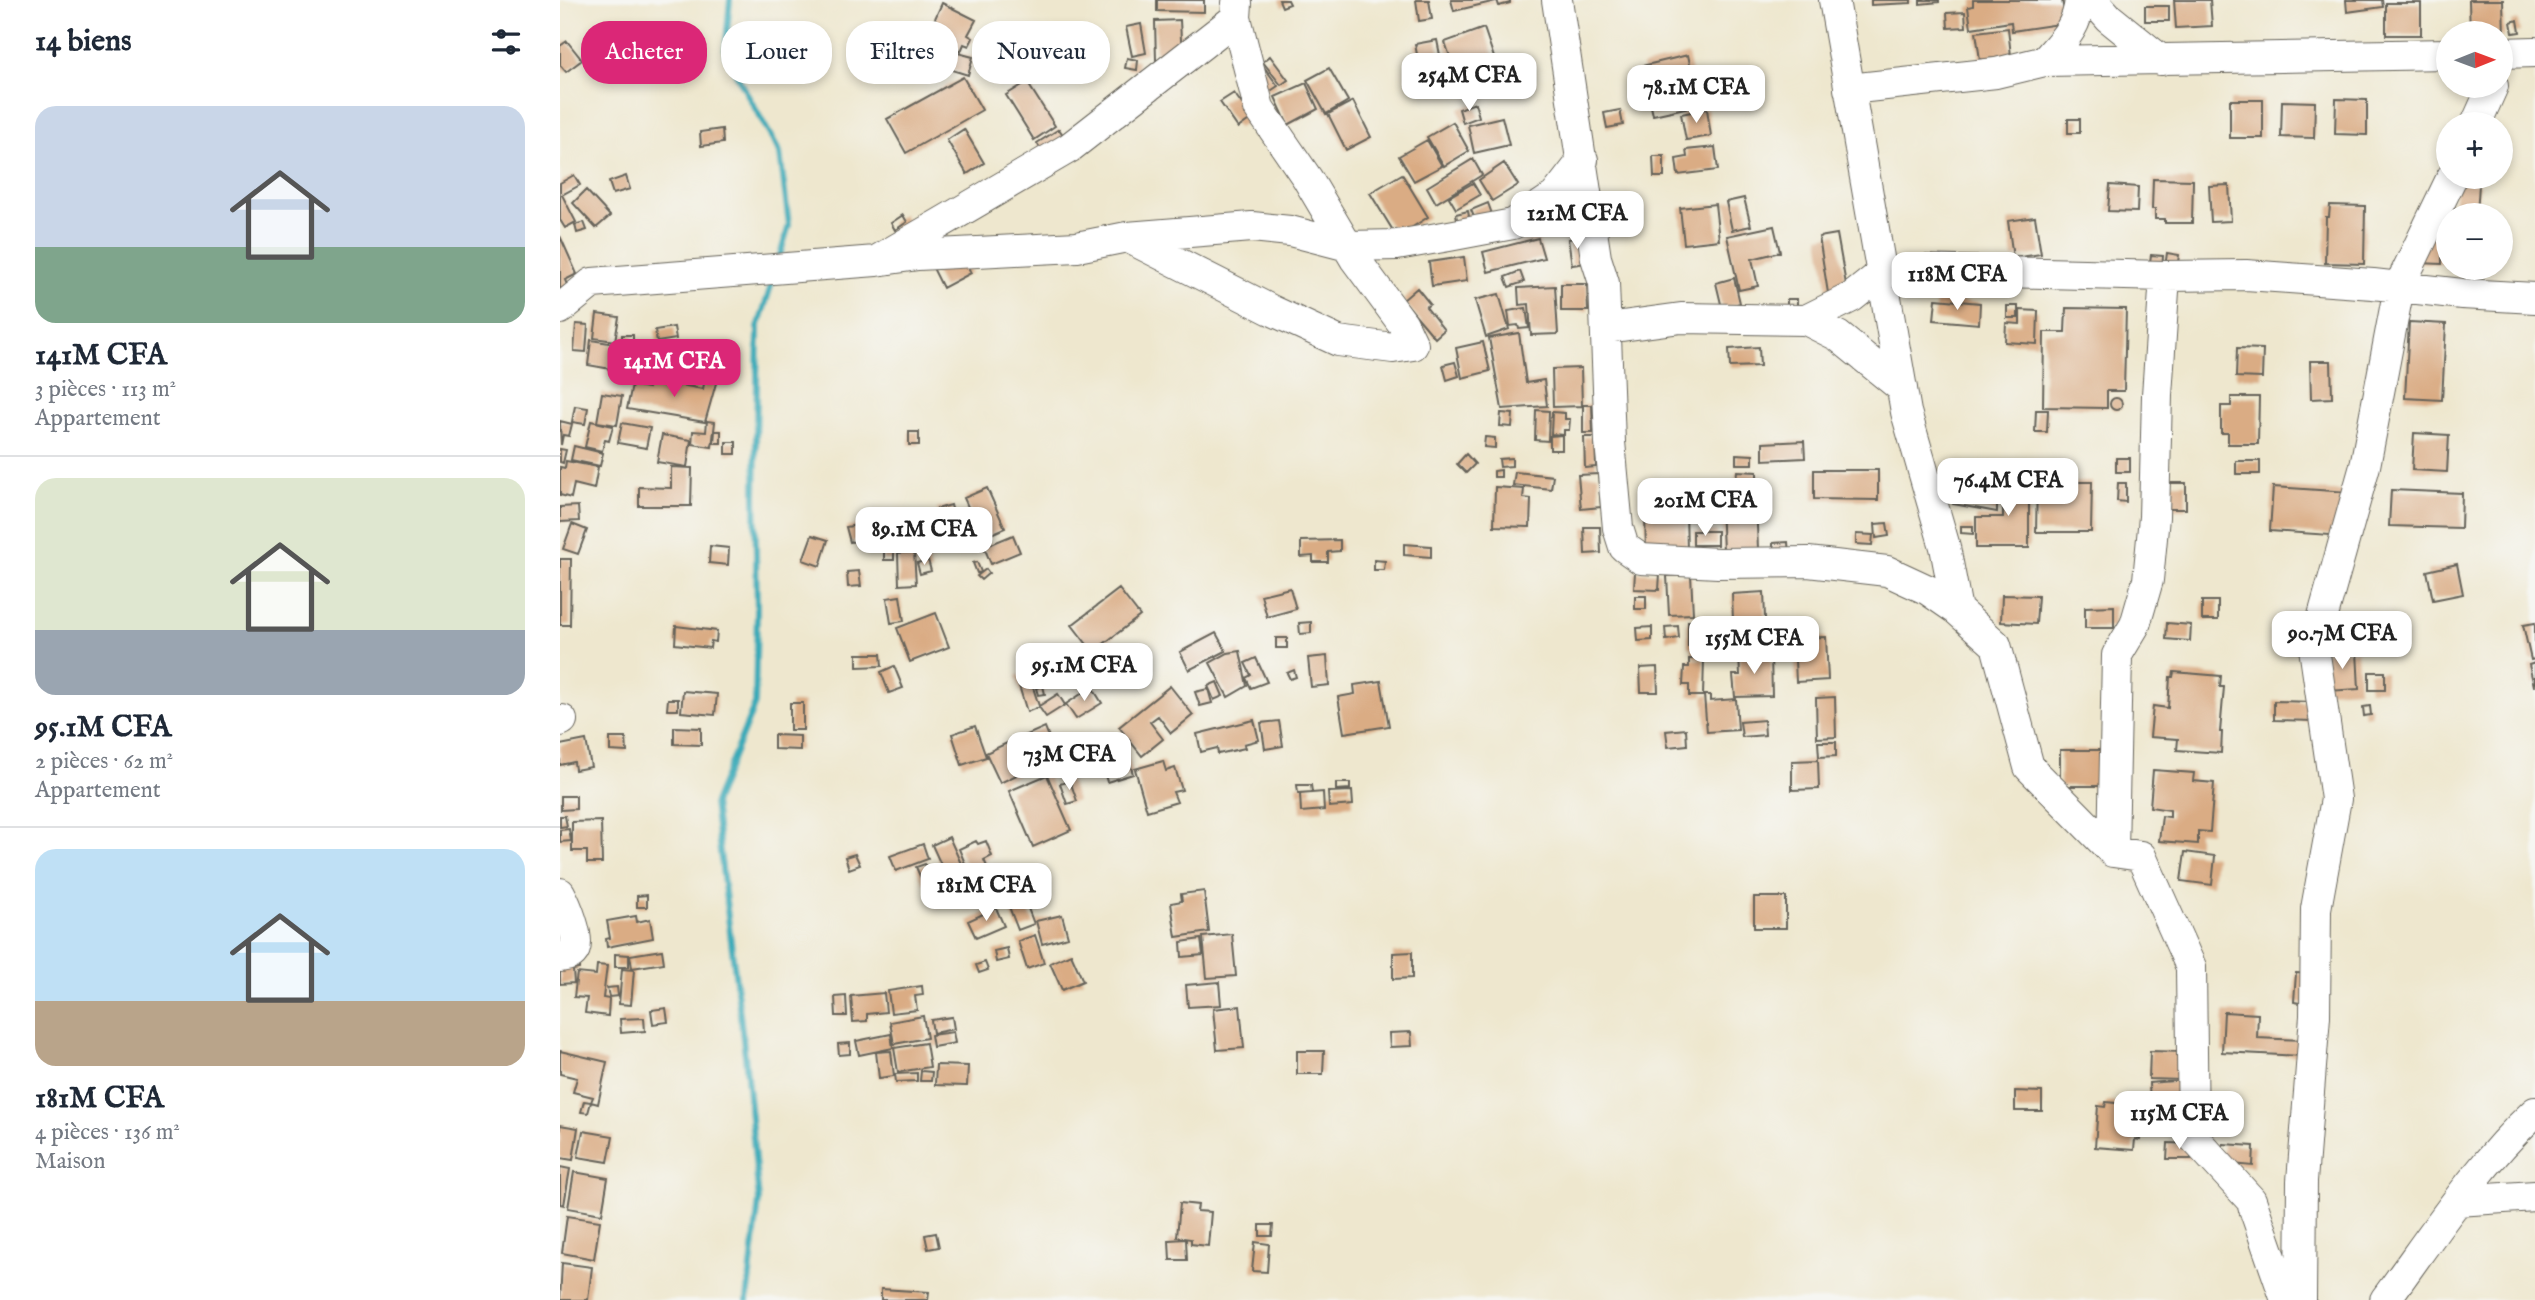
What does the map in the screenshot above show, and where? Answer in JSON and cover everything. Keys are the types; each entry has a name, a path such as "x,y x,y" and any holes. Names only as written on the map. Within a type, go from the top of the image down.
{"street":[{"path":"1557,0 1596,258 1604,283 1610,442 1618,528 1624,547 1641,559 1718,563 1808,562 1886,571 1928,590 1957,610 1996,645 2029,767 2113,852 2141,856 2191,968 2193,1137 2252,1200 2286,1300"},
{"path":"1834,0 1906,412 1945,547 1957,610"},
{"path":"2045,61 2078,18 2080,0"},
{"path":"2094,0 2109,18 2161,61"},
{"path":"876,261 1069,148 1237,9 1259,108 1307,178 1348,246 1403,324 1413,345 1393,348 1338,341 1270,310 1127,237"},
{"path":"1849,89 1996,73 2045,61 2436,54"},
{"path":"560,309 592,284 876,261 918,255 1077,247 1127,237 1252,227 1290,231 1348,246 1397,245 1513,224 1555,196 1583,160"},
{"path":"2301,1300 2302,1181 2315,1016 2316,909 2336,799 2314,648 2365,466 2399,287 2446,189"},
{"path":"1807,320 1852,297 1881,274 1915,270 2165,276 2246,275 2535,298"},
{"path":"2113,852 2118,655 2135,625 2148,580 2154,517 2157,395 2165,276"},
{"path":"1607,328 1681,318 1807,320 1838,336 1902,388"},
{"path":"560,893 576,940 575,949 570,955 560,957"},
{"path":"2385,1300 2457,1202 2535,1112"},
{"path":"2457,1202 2535,1196"}],"building":[{"path":"1157,0 1204,0 1204,12 1157,11"},
{"path":"1279,0 1288,0 1290,4 1282,7"},
{"path":"1416,0 1429,0 1432,19 1419,21"},
{"path":"1451,0 1496,0 1496,1 1454,11"},
{"path":"1497,0 1510,0 1510,3 1499,6"},
{"path":"1871,0 1911,0 1911,3 1871,5"},
{"path":"1920,0 1939,0 1939,2 1920,4"},
{"path":"1973,0 2062,0 2066,23 2012,31 2011,22 1971,28 1968,7 1973,6"},
{"path":"2174,0 2210,0 2212,26 2176,28"},
{"path":"2346,0 2382,0 2383,7 2347,12"},
{"path":"2469,0 2503,0 2504,21 2470,21"},
{"path":"942,3 976,20 972,21 968,35 972,37 969,46 964,44 961,51 958,49 958,21 934,21"},
{"path":"2386,3 2421,3 2421,35 2386,35"},
{"path":"2145,6 2169,6 2169,21 2145,21"},
{"path":"1965,12 1966,27 1948,28 1947,13"},
{"path":"1180,20 1182,60 1156,61 1155,21"},
{"path":"2518,20 2520,32 2513,33 2513,21"},
{"path":"1141,24 1146,53 1132,56 1126,27"},
{"path":"1484,28 1502,81 1463,94 1445,42"},
{"path":"2008,28 2011,56 1980,60 1976,32"},
{"path":"1437,40 1440,55 1418,60 1415,44"},
{"path":"567,41 581,59 566,72 560,65 560,46"},
{"path":"958,53 972,57 968,75 958,72"},
{"path":"1688,55 1699,105 1653,115 1642,66"},
{"path":"1270,56 1288,80 1281,85 1263,62"},
{"path":"1127,58 1138,60 1137,70 1125,68"},
{"path":"1264,67 1278,86 1269,92 1255,73"},
{"path":"1329,68 1348,101 1326,114 1307,80"},
{"path":"963,77 982,110 906,153 887,119 950,84 958,84 958,80"},
{"path":"1306,83 1318,109 1288,125 1275,97"},
{"path":"1028,84 1055,126 1034,140 1006,95"},
{"path":"1234,93 1252,118 1238,128 1220,102"},
{"path":"2336,99 2367,100 2367,135 2335,134"},
{"path":"2230,100 2263,100 2263,138 2230,138"},
{"path":"1353,101 1371,137 1346,150 1328,114"},
{"path":"2282,101 2315,102 2314,138 2281,137"},
{"path":"1475,103 1479,117 1463,123 1459,109"},
{"path":"1707,109 1711,136 1686,140 1681,114"},
{"path":"1620,110 1623,125 1607,128 1604,113"},
{"path":"1502,117 1509,145 1474,153 1468,125"},
{"path":"2068,119 2080,119 2080,133 2068,133"},
{"path":"1453,122 1469,151 1444,166 1427,137"},
{"path":"722,129 723,143 701,146 700,132"},
{"path":"964,129 984,163 967,174 947,140"},
{"path":"1059,129 1067,141 1045,156 1037,143"},
{"path":"1427,140 1442,166 1414,181 1399,156"},
{"path":"1715,147 1718,170 1678,175 1676,159 1687,157 1686,150"},
{"path":"1653,156 1664,156 1664,177 1654,177"},
{"path":"1473,159 1482,175 1436,203 1427,187"},
{"path":"1504,163 1518,185 1492,201 1479,180"},
{"path":"1402,174 1428,217 1397,237 1370,193"},
{"path":"574,175 580,185 562,195 576,222 565,228 560,220 560,183"},
{"path":"626,176 630,189 613,194 609,182"},
{"path":"2153,179 2193,180 2192,223 2165,223 2165,219 2155,219 2155,209 2152,209"},
{"path":"1473,183 1480,195 1456,209 1449,197"},
{"path":"2110,185 2138,187 2137,212 2108,211"},
{"path":"2229,185 2231,221 2211,222 2209,186"},
{"path":"2456,189 2479,189 2478,203 2455,203"},
{"path":"586,190 610,216 596,228 573,203"},
{"path":"1744,198 1751,226 1732,230 1726,202"},
{"path":"1488,203 1493,217 1477,224 1471,210"},
{"path":"1715,204 1719,240 1684,244 1680,208"},
{"path":"2330,205 2365,206 2364,264 2325,263 2326,217 2329,217"},
{"path":"1468,211 1470,222 1458,224 1456,214"},
{"path":"903,215 907,222 895,230 891,223"},
{"path":"2035,217 2041,254 2013,258 2008,221"},
{"path":"584,222 587,230 577,233 575,225"},
{"path":"1774,226 1780,252 1752,259 1758,286 1739,290 1727,236"},
{"path":"2419,232 2436,232 2436,264 2419,263"},
{"path":"1837,234 1847,290 1828,293 1819,237"},
{"path":"560,236 577,274 565,280 569,290 560,294"},
{"path":"1582,237 1586,263 1572,265 1568,239"},
{"path":"1538,238 1544,258 1488,272 1483,252"},
{"path":"2167,253 2179,255 2177,269 2165,267"},
{"path":"2151,255 2163,256 2162,270 2149,268"},
{"path":"1464,257 1467,281 1432,286 1429,262"},
{"path":"964,259 971,273 943,288 932,266"},
{"path":"1520,271 1524,282 1509,287 1505,277"},
{"path":"1734,278 1740,303 1722,308 1716,283"},
{"path":"1561,284 1587,284 1588,311 1561,311"},
{"path":"1555,286 1558,334 1531,335 1529,304 1519,305 1518,288"},
{"path":"1417,288 1430,304 1426,307 1444,330 1435,338 1403,300"},
{"path":"1499,294 1509,329 1486,337 1475,300"},
{"path":"1787,299 1797,299 1797,309 1787,309"},
{"path":"1936,299 1980,303 1979,324 1934,320"},
{"path":"2007,306 2018,306 2018,318 2007,318"},
{"path":"1526,308 1529,328 1510,326 1508,311"},
{"path":"2066,308 2126,309 2124,391 2107,391 2107,408 2043,407 2044,332 2065,332"},
{"path":"2020,310 2038,311 2037,344 2005,342 2006,323 2020,324"},
{"path":"597,314 619,317 615,341 594,338"},
{"path":"2409,322 2446,324 2442,400 2405,398"},
{"path":"576,324 588,325 586,352 574,351"},
{"path":"674,327 676,339 657,342 655,330"},
{"path":"1519,333 1526,383 1544,380 1547,406 1502,409 1489,338"},
{"path":"622,335 633,335 633,345 622,345"},
{"path":"591,340 615,344 611,369 588,365"},
{"path":"1483,342 1490,371 1462,378 1456,348"},
{"path":"657,345 670,345 670,354 657,354"},
{"path":"690,345 705,346 702,378 687,376"},
{"path":"1759,347 1760,366 1730,367 1729,349"},
{"path":"2237,348 2263,349 2262,378 2236,377"},
{"path":"2310,361 2331,361 2332,398 2311,399"},
{"path":"1455,362 1459,376 1447,380 1443,365"},
{"path":"1581,368 1582,406 1553,407 1552,369"},
{"path":"706,374 718,376 705,422 627,409 632,385 648,388 649,383 657,384 658,381 703,389"},
{"path":"602,393 622,396 617,425 597,422"},
{"path":"2231,397 2259,397 2258,444 2228,444 2228,433 2221,433 2221,406 2231,406"},
{"path":"2116,398 2122,404 2116,410 2110,404"},
{"path":"1583,405 1592,405 1593,433 1583,433"},
{"path":"575,406 588,408 585,424 572,422"},
{"path":"1536,410 1549,411 1548,441 1535,440"},
{"path":"2036,410 2048,410 2047,432 2035,432"},
{"path":"1552,412 1565,413 1565,419 1570,419 1569,430 1564,430 1564,435 1551,434"},
{"path":"1501,413 1513,414 1512,427 1500,426"},
{"path":"560,421 572,424 569,436 563,435 561,445"},
{"path":"591,421 613,426 609,441 605,440 602,451 585,447"},
{"path":"707,421 715,422 712,447 692,444 693,431 706,432"},
{"path":"622,423 650,428 646,448 618,443"},
{"path":"715,431 721,431 721,443 714,443"},
{"path":"909,432 919,432 919,445 909,445"},
{"path":"2414,433 2449,435 2447,472 2412,470"},
{"path":"662,435 691,440 687,467 657,462"},
{"path":"1562,435 1562,450 1550,450 1550,436"},
{"path":"1485,437 1495,438 1495,448 1484,447"},
{"path":"1584,437 1595,437 1596,467 1585,468"},
{"path":"1804,441 1805,458 1763,460 1763,443"},
{"path":"726,442 736,442 736,454 726,454"},
{"path":"574,446 603,453 600,466 571,460"},
{"path":"560,449 566,450 563,463 560,462"},
{"path":"1466,454 1475,464 1466,473 1457,464"},
{"path":"1736,454 1753,455 1753,464 1736,464"},
{"path":"1512,458 1512,466 1500,467 1499,459"},
{"path":"2116,458 2130,458 2130,472 2116,472"},
{"path":"566,461 598,467 594,489 574,484 571,498 560,495 560,467 565,468"},
{"path":"2236,461 2260,461 2260,474 2236,474"},
{"path":"671,467 692,468 691,506 639,506 639,487 671,488"},
{"path":"1958,469 1997,474 1997,512 1953,504"},
{"path":"1501,470 1501,477 1494,477 1494,471"},
{"path":"1814,470 1878,470 1878,500 1814,499"},
{"path":"1737,471 1757,472 1757,481 1736,480"},
{"path":"1515,472 1553,476 1551,489 1513,485"},
{"path":"1598,474 1601,507 1581,509 1578,475"},
{"path":"2003,476 2029,476 2029,548 1976,548 1976,517 2003,517"},
{"path":"2037,482 2092,482 2091,532 2036,532"},
{"path":"2118,483 2126,483 2126,502 2117,501"},
{"path":"2166,483 2186,483 2186,509 2167,509"},
{"path":"1495,487 1524,489 1523,498 1531,499 1530,527 1494,526"},
{"path":"2273,487 2348,492 2345,536 2270,531"},
{"path":"987,488 1005,528 982,538 964,498"},
{"path":"2391,490 2462,493 2461,528 2389,526"},
{"path":"1756,504 1758,549 1723,550 1721,505"},
{"path":"951,505 954,516 968,512 976,540 949,548 937,509"},
{"path":"578,506 579,521 560,522 560,507"},
{"path":"1686,512 1687,550 1646,551 1645,514"},
{"path":"886,517 891,533 866,540 861,524"},
{"path":"1887,523 1889,536 1876,538 1875,524"},
{"path":"572,524 587,530 578,554 563,549"},
{"path":"858,525 861,540 850,542 846,527"},
{"path":"1961,526 1973,526 1973,534 1961,533"},
{"path":"1584,527 1600,527 1601,553 1585,554"},
{"path":"1693,531 1717,531 1717,545 1693,545"},
{"path":"1856,534 1873,535 1872,545 1856,544"},
{"path":"812,535 828,540 820,566 803,560"},
{"path":"1013,535 1020,552 991,564 984,547"},
{"path":"1340,540 1340,551 1328,552 1328,562 1313,562 1313,556 1301,557 1301,541"},
{"path":"1788,542 1789,556 1773,556 1773,543"},
{"path":"1404,544 1431,546 1431,557 1404,555"},
{"path":"710,546 729,548 728,565 709,563"},
{"path":"884,549 894,549 894,560 884,560"},
{"path":"914,552 916,584 899,585 898,553"},
{"path":"560,559 571,559 570,625 560,625"},
{"path":"928,560 931,571 920,574 917,563"},
{"path":"1374,560 1385,561 1384,570 1374,570"},
{"path":"977,562 981,572 977,573 973,563"},
{"path":"2457,564 2463,594 2433,600 2427,571"},
{"path":"986,569 989,573 981,580 977,576"},
{"path":"859,571 861,586 848,587 847,572"},
{"path":"1635,572 1660,573 1659,590 1634,589"},
{"path":"1691,575 1693,614 1669,615 1667,576"},
{"path":"1290,588 1296,609 1267,617 1261,595"},
{"path":"1119,589 1140,616 1093,652 1072,625"},
{"path":"1764,592 1766,645 1734,646 1732,594"},
{"path":"2002,595 2038,596 2036,624 2001,622"},
{"path":"900,596 904,621 891,623 887,598"},
{"path":"1635,596 1646,596 1646,609 1635,609"},
{"path":"2202,601 2218,601 2218,620 2202,620"},
{"path":"2114,606 2114,628 2085,628 2085,607"},
{"path":"936,613 949,647 910,662 897,628"},
{"path":"1688,621 1705,621 1705,657 1693,657 1692,647 1688,647"},
{"path":"1311,622 1311,633 1300,634 1299,623"},
{"path":"2167,623 2191,625 2190,641 2166,639"},
{"path":"2535,623 2535,659 2531,660 2523,625"},
{"path":"676,626 717,631 716,642 711,641 710,648 675,644"},
{"path":"1678,626 1679,638 1666,640 1665,627"},
{"path":"1652,627 1652,640 1638,641 1637,628"},
{"path":"1216,633 1226,651 1189,670 1180,652"},
{"path":"1826,637 1828,680 1796,682 1794,638"},
{"path":"1276,638 1287,638 1287,648 1276,648"},
{"path":"1240,651 1247,686 1228,697 1210,663 1228,653"},
{"path":"2357,651 2359,689 2327,691 2325,652"},
{"path":"857,654 881,654 882,666 857,667"},
{"path":"1771,654 1772,696 1735,697 1733,675 1740,675 1739,655"},
{"path":"1327,656 1329,685 1311,687 1308,658"},
{"path":"1256,658 1267,682 1251,688 1246,678 1251,675 1245,663"},
{"path":"1689,659 1704,659 1703,696 1689,696 1689,685 1683,685 1684,667 1689,667"},
{"path":"2535,663 2535,686 2534,686 2529,665"},
{"path":"894,666 903,688 889,693 881,672"},
{"path":"1657,667 1658,692 1641,692 1640,668"},
{"path":"1294,670 1296,677 1290,679 1287,673"},
{"path":"1028,672 1039,706 1058,694 1065,705 1046,717 1039,707 1027,712 1016,676"},
{"path":"2174,672 2221,676 2220,687 2224,687 2221,753 2177,750 2178,739 2150,737 2153,706 2168,708 2170,677 2173,677"},
{"path":"2369,672 2385,672 2385,690 2369,690"},
{"path":"1381,681 1389,726 1344,733 1338,697 1355,694 1354,685"},
{"path":"1217,682 1223,696 1214,700 1208,686"},
{"path":"1043,686 1045,694 1038,695 1036,688"},
{"path":"1170,686 1193,715 1171,733 1158,716 1150,722 1163,739 1142,756 1119,727"},
{"path":"1092,687 1102,703 1076,719 1066,704"},
{"path":"1208,689 1212,703 1200,706 1195,692"},
{"path":"683,691 717,694 715,715 681,712"},
{"path":"1704,695 1710,695 1710,701 1736,699 1738,730 1707,732"},
{"path":"1835,697 1836,737 1817,738 1816,698"},
{"path":"668,699 678,699 678,710 667,710"},
{"path":"2274,701 2314,702 2314,721 2274,720"},
{"path":"790,703 803,703 803,730 790,730"},
{"path":"2370,706 2371,715 2364,716 2363,707"},
{"path":"1254,720 1259,740 1244,744 1245,748 1218,754 1217,748 1201,752 1197,734"},
{"path":"1764,720 1765,735 1742,737 1740,722"},
{"path":"1279,721 1283,746 1265,749 1261,723"},
{"path":"975,726 986,757 962,765 952,734"},
{"path":"674,727 701,728 701,745 674,744"},
{"path":"1045,727 1057,758 1033,767 1026,749 1016,753 1011,742"},
{"path":"1686,729 1687,745 1668,747 1666,731"},
{"path":"774,735 800,736 800,750 774,749"},
{"path":"610,738 626,738 627,752 610,751"},
{"path":"586,740 591,767 575,770 574,762 560,765 560,745"},
{"path":"1009,742 1023,772 1000,783 986,753"},
{"path":"1818,742 1836,742 1836,756 1819,757"},
{"path":"1125,747 1133,774 1107,782 1099,755"},
{"path":"2060,750 2109,750 2109,786 2060,786"},
{"path":"1818,760 1819,789 1792,790 1792,761"},
{"path":"1163,761 1166,771 1175,768 1182,790 1173,792 1177,802 1147,811 1135,769"},
{"path":"2153,770 2194,773 2193,781 2214,783 2210,832 2198,831 2198,844 2159,841 2162,816 2170,817 2170,810 2150,807"},
{"path":"1047,775 1071,830 1033,847 1009,791"},
{"path":"1070,781 1077,801 1067,804 1060,784"},
{"path":"1336,783 1350,783 1350,789 1336,790"},
{"path":"1297,785 1311,785 1312,792 1298,793"},
{"path":"1352,791 1353,805 1329,807 1328,792"},
{"path":"1323,792 1324,810 1301,812 1300,794"},
{"path":"561,796 576,796 576,809 561,810"},
{"path":"560,816 565,816 567,826 560,827"},
{"path":"601,821 602,863 587,863 587,851 572,851 572,822"},
{"path":"569,829 571,841 560,842 560,830"},
{"path":"949,837 963,868 946,876 932,845"},
{"path":"976,841 978,844 986,841 992,856 984,860 989,871 971,878 959,849"},
{"path":"923,844 928,859 896,871 890,856"},
{"path":"2185,852 2215,856 2212,885 2181,881"},
{"path":"855,854 860,865 849,869 845,857"},
{"path":"925,864 931,880 923,883 916,867"},
{"path":"1204,891 1209,932 1176,937 1171,903 1182,901 1181,894"},
{"path":"647,895 647,907 637,907 637,896"},
{"path":"1754,897 1786,897 1786,928 1754,928"},
{"path":"1024,898 1034,924 1018,930 1008,904"},
{"path":"996,908 1004,926 976,938 968,921"},
{"path":"1062,915 1068,937 1042,944 1036,921"},
{"path":"636,916 637,922 650,919 653,938 607,947 606,939 610,938 607,921"},
{"path":"1232,934 1236,976 1207,978 1203,937"},
{"path":"1035,935 1044,963 1027,969 1018,941"},
{"path":"1201,939 1203,955 1182,957 1181,942"},
{"path":"1007,948 1009,959 996,962 994,951"},
{"path":"662,950 664,963 632,968 630,955"},
{"path":"1412,952 1412,978 1393,979 1393,953"},
{"path":"615,954 629,955 629,967 615,967"},
{"path":"1071,954 1083,981 1062,990 1050,963"},
{"path":"985,962 988,970 979,973 976,965"},
{"path":"579,964 579,969 573,970 574,983 560,984 560,966"},
{"path":"597,965 607,966 603,998 609,999 608,1016 585,1013 587,998 574,997 577,973 596,975"},
{"path":"622,969 634,970 631,1005 619,1004"},
{"path":"2296,973 2309,974 2306,1004 2294,1002"},
{"path":"1219,982 1221,1005 1188,1007 1186,985"},
{"path":"922,986 923,995 915,996 917,1010 891,1013 888,991"},
{"path":"617,987 618,996 609,997 607,988"},
{"path":"884,993 886,1012 867,1014 867,1021 853,1022 851,996"},
{"path":"846,996 847,1016 836,1016 835,997"},
{"path":"1240,1006 1244,1048 1217,1050 1213,1009"},
{"path":"666,1008 668,1022 653,1024 651,1010"},
{"path":"2224,1012 2258,1014 2257,1038 2304,1040 2303,1056 2222,1052"},
{"path":"923,1016 927,1038 894,1044 890,1022"},
{"path":"952,1017 954,1029 933,1033 931,1020"},
{"path":"644,1018 645,1031 621,1033 620,1019"},
{"path":"953,1032 955,1043 933,1047 931,1035"},
{"path":"1411,1032 1412,1046 1390,1047 1389,1033"},
{"path":"891,1034 893,1048 859,1055 856,1041"},
{"path":"850,1043 850,1054 839,1055 838,1044"},
{"path":"926,1043 930,1067 898,1072 894,1048"},
{"path":"560,1051 607,1062 598,1104 591,1102 593,1097 573,1092 577,1078 560,1074"},
{"path":"891,1051 894,1076 879,1078 876,1052"},
{"path":"1297,1051 1324,1051 1323,1074 1297,1074"},
{"path":"2150,1051 2184,1052 2183,1080 2149,1079"},
{"path":"936,1065 968,1066 967,1086 935,1085"},
{"path":"921,1071 932,1072 931,1081 920,1081"},
{"path":"917,1073 917,1081 896,1082 895,1074"},
{"path":"2187,1080 2189,1111 2153,1114 2149,1083"},
{"path":"2015,1091 2042,1092 2042,1111 2015,1111"},
{"path":"584,1101 591,1102 588,1113 581,1112"},
{"path":"2106,1102 2125,1104 2124,1113 2135,1114 2135,1122 2141,1122 2140,1140 2135,1139 2134,1150 2095,1147 2098,1106 2105,1107"},
{"path":"560,1125 578,1128 573,1160 560,1158"},
{"path":"583,1131 613,1136 608,1162 578,1157"},
{"path":"2168,1143 2191,1144 2191,1159 2167,1159"},
{"path":"2223,1144 2254,1146 2253,1166 2222,1163"},
{"path":"560,1167 570,1169 564,1205 560,1204"},
{"path":"574,1172 608,1178 602,1214 568,1208"},
{"path":"1180,1203 1198,1205 1197,1211 1211,1212 1208,1246 1191,1244 1191,1239 1177,1237"},
{"path":"567,1216 600,1221 594,1259 562,1253"},
{"path":"1260,1225 1273,1225 1272,1236 1260,1236"},
{"path":"936,1233 939,1247 928,1249 925,1235"},
{"path":"1186,1239 1187,1260 1170,1260 1169,1240"},
{"path":"1255,1242 1269,1244 1267,1272 1252,1271"},
{"path":"562,1263 592,1267 588,1300 560,1300"},
{"path":"881,1289 929,1292 928,1300 881,1300"}],"waterway":[{"path":"730,0 725,54 780,153 789,225 778,262"},
{"path":"747,1300 759,1201 745,1055 714,803 755,704 758,328 773,279"}]}
